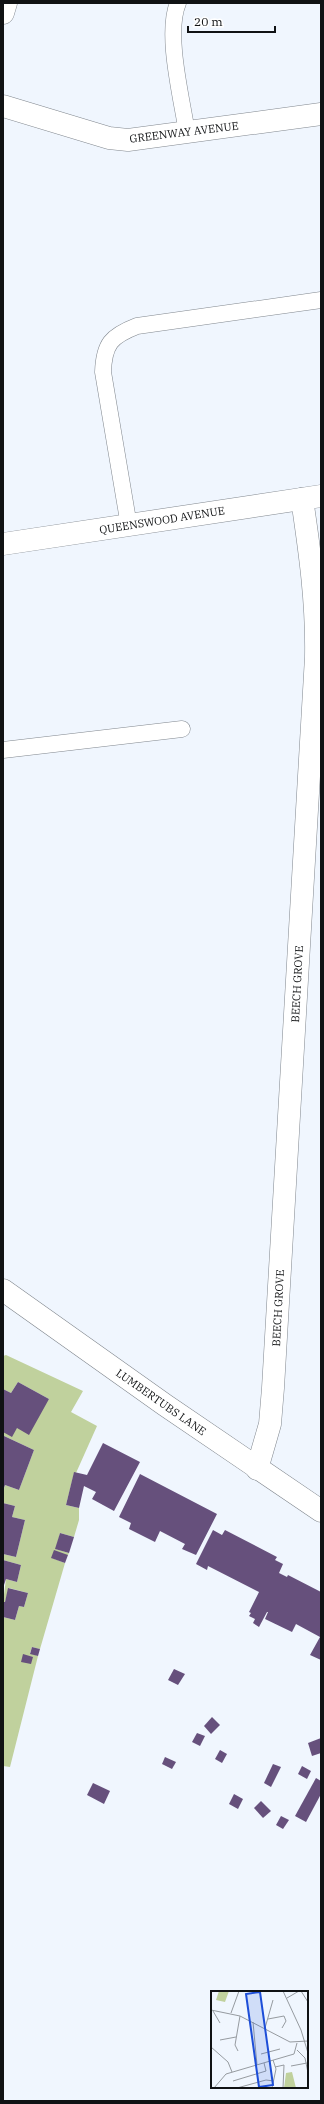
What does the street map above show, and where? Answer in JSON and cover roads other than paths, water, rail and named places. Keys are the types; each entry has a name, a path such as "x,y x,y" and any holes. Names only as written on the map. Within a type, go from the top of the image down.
{"street":[{"path":"3,13 6,3"},
{"name":"GREENWAY AVENUE","path":"3,106 109,138 142,140 321,114"},
{"name":"QUEENSWOOD AVENUE","path":"3,544 312,497"},
{"name":"BEECH GROVE","path":"257,1469 270,1424 273,1388 316,658 317,620 312,497"},
{"name":"LUMBERTUBS LANE","path":"5,1295 257,1469 321,1511"}],"lane":[{"path":"178,3 173,27 174,50 187,133"},
{"path":"129,526 103,372 103,356 109,342 120,333 138,326 321,300"},
{"path":"3,750 182,729"}]}
